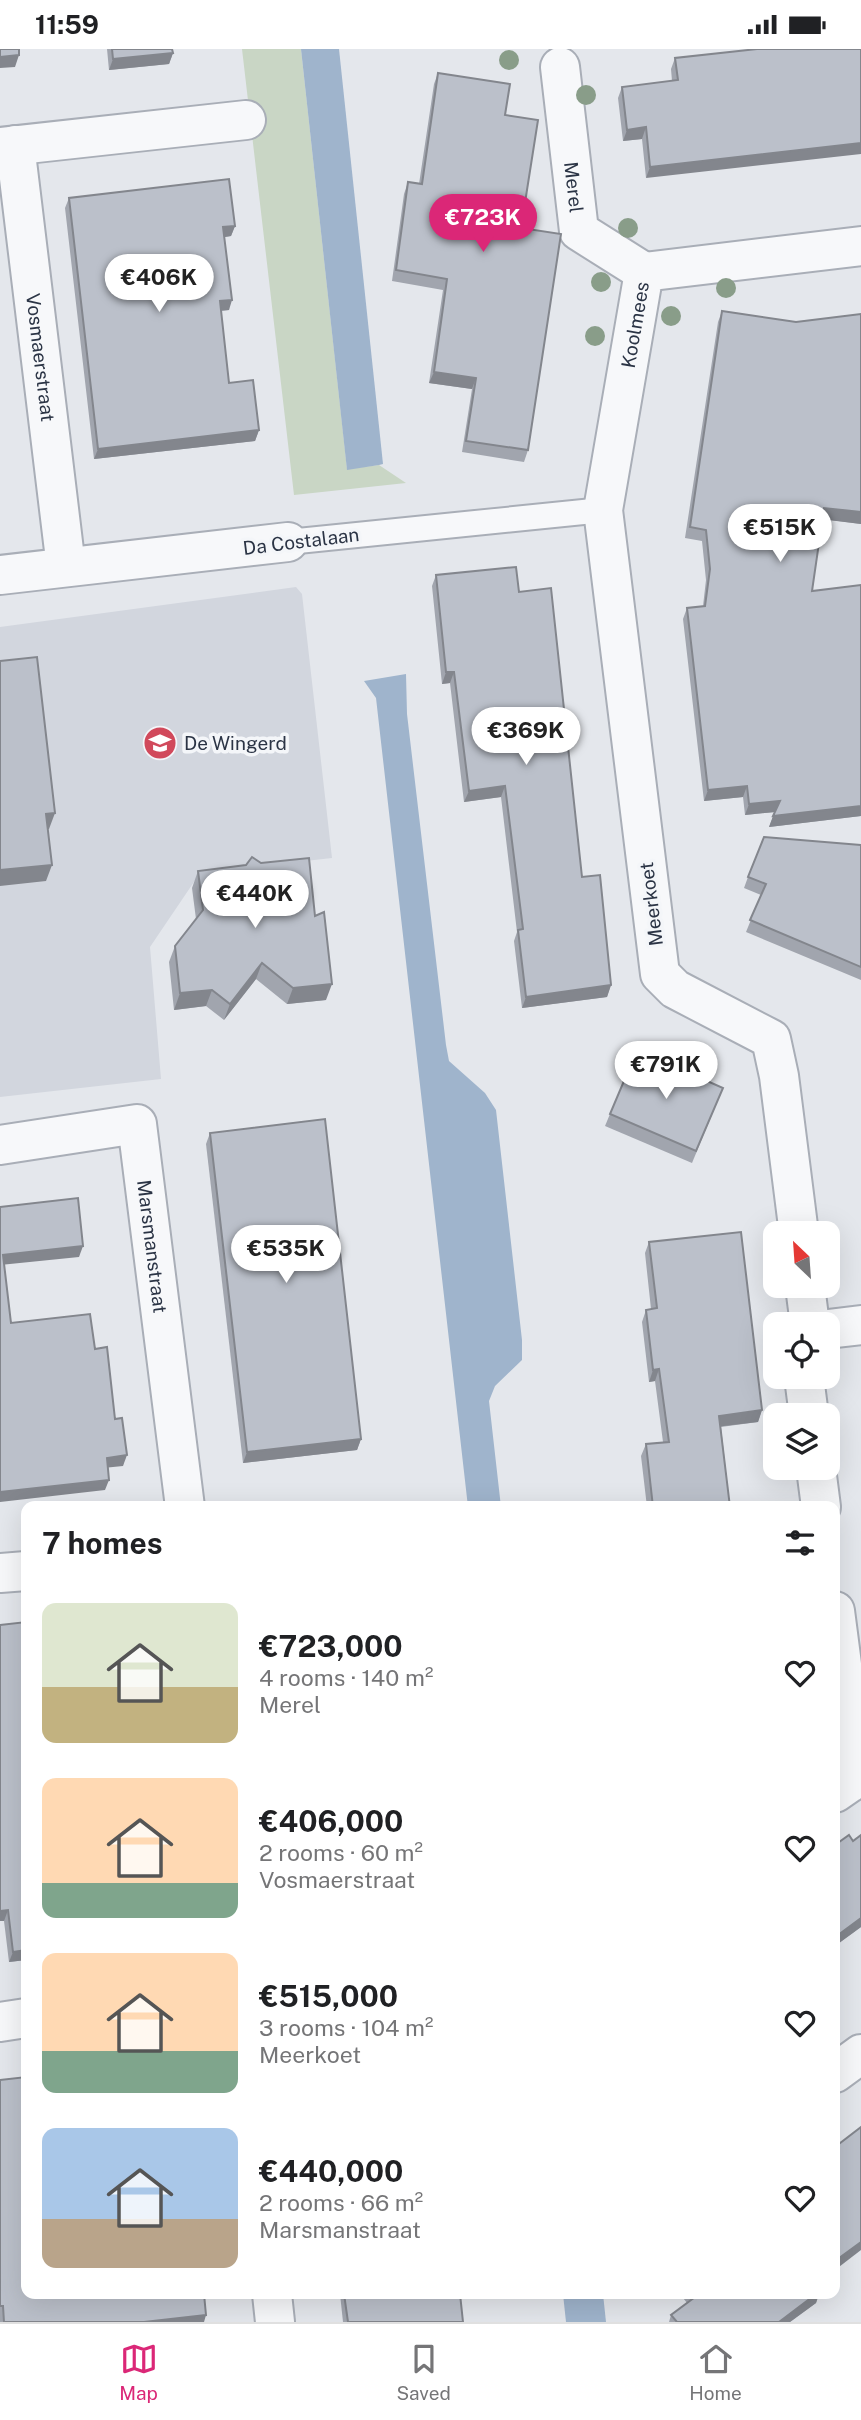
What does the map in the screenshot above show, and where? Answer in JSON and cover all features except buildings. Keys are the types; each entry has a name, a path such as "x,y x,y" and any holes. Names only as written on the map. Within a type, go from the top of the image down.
{"street":[{"name":"Merel","path":"560,67 579,231 644,272"},
{"name":"Vosmaerstraat","path":"66,568 7,146 246,120"},
{"name":"Koolmees","path":"603,510 644,272 861,246"},
{"name":"Meerkoet","path":"603,510 660,974 675,989 771,1039 779,1076 797,1221"},
{"name":"Da Costalaan","path":"0,575 288,542"},
{"name":"Marsmanstraat","path":"0,1145 137,1124 184,1501"},
{"path":"840,1328 861,1325"},
{"path":"818,1480 820,1501"},
{"path":"0,1573 21,1571"},
{"path":"840,1649 854,1756 848,1784 840,1790"},
{"path":"0,2022 21,2019"},
{"path":"840,2069 861,2054"},
{"path":"273,2299 275,2322"}],"lane":[{"name":"Da Costalaan","path":"288,542 603,510"}],"shaded area":[{"name":"De Wingerd","path":"296,587 302,594 332,858 200,873 150,947 161,1079 0,1097 0,627"}],"green space":[{"path":"242,49 301,49 347,469 379,465 406,483 294,495"}],"water":[{"path":"301,49 339,49 383,464 347,470"},
{"path":"406,674 407,714 449,1061 485,1093 496,1110 522,1340 522,1360 495,1386 489,1401 500,1501 467,1501 376,698 364,681"},
{"path":"564,2299 604,2299 606,2322 566,2322"}],"place":[{"name":"De Wingerd","path":"160,743"}]}
